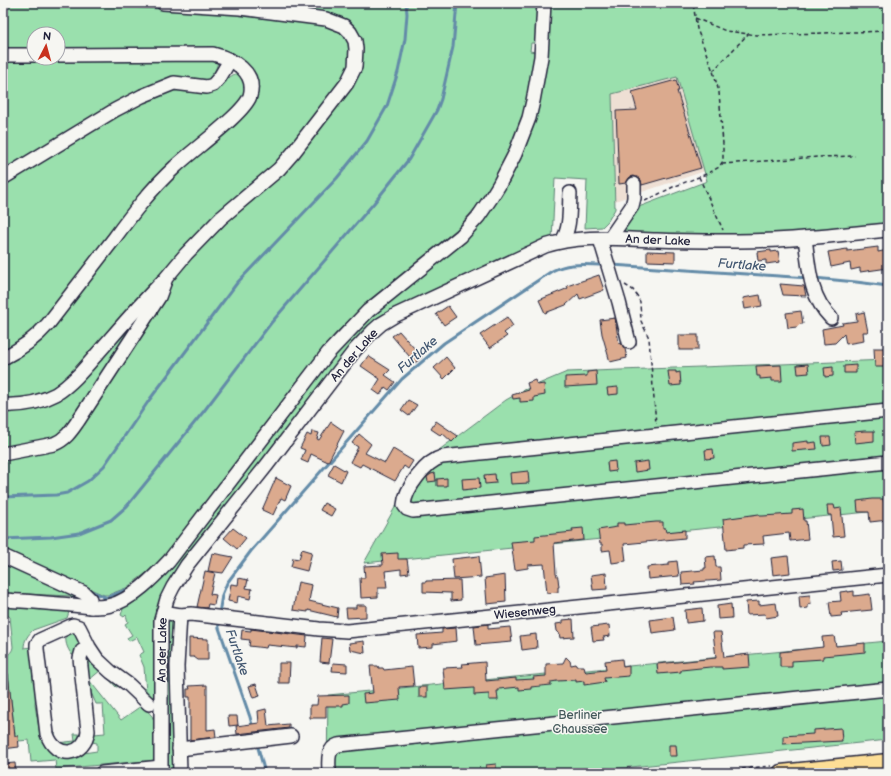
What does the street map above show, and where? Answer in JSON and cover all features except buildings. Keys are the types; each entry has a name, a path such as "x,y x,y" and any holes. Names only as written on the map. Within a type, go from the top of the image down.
{"main road":[{"path":"781,773 888,762"}],"street":[{"path":"3,405 18,405 36,402 51,396 64,388 84,369 203,235 279,169 347,83 355,67 355,41 350,32 344,26 326,19 240,8 163,3"},
{"path":"3,600 91,607 111,605 122,600 152,579 161,570 333,347 368,311 461,236 478,217 506,172 523,136 529,118 541,57 544,3"},
{"path":"3,358 22,347 40,333 155,187 177,165 234,116 246,103 251,90 249,78 243,68 230,60 219,56 207,54 66,55"},
{"path":"3,55 26,55"},
{"path":"3,178 115,110 142,96 174,83 207,87 213,85 220,77 230,60"},
{"path":"629,342 609,266 605,238 632,206 634,184"},
{"path":"562,241 568,225 570,193"},
{"name":"An der Lake","path":"161,770 161,620 162,612 167,599 173,587 188,566 356,350 380,324 396,315 545,246 562,241 605,238 728,241 805,238 888,230"},
{"path":"805,238 812,284 817,301 831,318"},
{"path":"3,454 54,444 67,436 159,297 166,278"},
{"path":"888,411 439,457 429,463 419,475 406,496 404,505 408,510 413,511 888,462"},
{"path":"3,556 84,593 90,599 91,607"},
{"name":"Wiesenweg","path":"162,612 347,631 888,575"},
{"name":"An der Lake","path":"180,615 177,666 180,773"},
{"path":"89,647 82,651 80,658 87,735 83,744 70,752 59,751 53,746 47,734 37,645 40,640 75,625 81,628 89,647 97,658 107,669 129,684 149,704"},
{"path":"329,773 330,752 333,747 338,745 888,689"},
{"path":"179,749 291,736"},
{"path":"102,773 161,770"}],"path":[{"path":"693,3 700,39 713,71 720,104 724,151 722,164"},
{"path":"695,18 726,31 748,34 776,35 888,31"},
{"path":"713,71 748,34"},
{"path":"632,206 699,178 722,164 818,157 855,156"},
{"path":"699,178 728,241"},
{"path":"622,283 637,294 640,302 641,320 649,338 657,434"}],"shaded area":[{"path":"677,76 705,171 615,201 612,94"}],"green space":[{"path":"3,3 68,3 239,14 329,25 342,32 349,43 351,51 347,74 280,160 194,238 80,365 62,381 46,392 27,398 3,400 3,360 10,358 147,201 253,95 236,57 66,52 66,26 26,26 26,52 3,51"},
{"path":"208,3 539,3 535,43 531,43 530,51 535,52 531,79 522,118 513,143 497,176 476,207 457,229 368,301 335,334 299,379 165,556 153,568 126,588 108,595 104,595 3,551 3,457 52,448 171,278 351,84 350,27"},
{"path":"547,3 888,3 888,226 766,236 627,235 623,230 636,208 707,181 677,77 612,94 615,209 608,221 602,227 585,228 587,180 555,178 552,240 390,314 173,580 157,698 154,700 146,692 144,667 139,655 144,652 137,637 129,641 127,638 132,635 125,624 128,622 126,615 124,617 121,615 123,609 121,605 130,599 346,337 454,246 522,144"},
{"path":"206,58 218,61 214,73 205,83 161,90 218,88 230,77 241,74 246,75 244,94 240,102 155,177 42,322 24,338 3,351 3,60 26,60 26,66 66,66 66,61"},
{"path":"155,293 67,427 58,437 3,449 3,407 42,403"},
{"path":"888,360 888,510 364,563 413,478 431,456 506,400 522,391 567,372"},
{"path":"3,559 82,595 83,604 70,603 71,596 3,593"},
{"path":"3,603 70,609 67,618 33,630 25,643 24,648 31,647 36,689 35,705 40,735 44,734 70,755 97,751 97,743 92,742 92,739 94,734 105,733 103,704 96,704 87,683 86,660 89,657 121,686 116,687 101,670 89,680 121,720 143,706 152,716 155,723 157,760 56,769 55,760 31,762 29,740 19,741 18,736 15,736 8,673 3,673 3,656 10,653 13,647 10,617 3,615"},
{"path":"168,619 175,619 176,773 166,773 165,623"},
{"path":"3,621 5,622 7,645 3,648"},
{"path":"74,630 81,637 77,652 72,655 67,647 66,639 67,633"},
{"name":"Berliner Chaussee","path":"888,641 888,740 574,773 327,773 328,695"},
{"path":"55,733 56,743 75,741 74,734 80,735 83,733 77,744 66,748 56,745 52,740 50,734"}],"waterway":[{"path":"99,3 160,7"},
{"path":"3,497 56,495 67,493 88,481 104,466 150,399 237,283 337,178 367,141 387,106 398,72 405,39 407,14 406,3"},
{"path":"3,539 51,537 79,533 111,520 127,506 204,411 271,323 374,203 409,159 437,110 441,99 453,47 457,3"},
{"name":"Furtlake","path":"219,614 222,595 227,583 251,551 402,379 444,343 552,271 571,265 604,265"},
{"name":"Furtlake","path":"612,265 808,278"},
{"name":"Furtlake","path":"814,278 888,286"},
{"path":"103,599 128,589 136,584"},
{"path":"90,591 105,597"},
{"name":"Furtlake","path":"218,620 219,628 250,717 255,737"},
{"name":"Furtlake","path":"257,744 265,773"}]}
